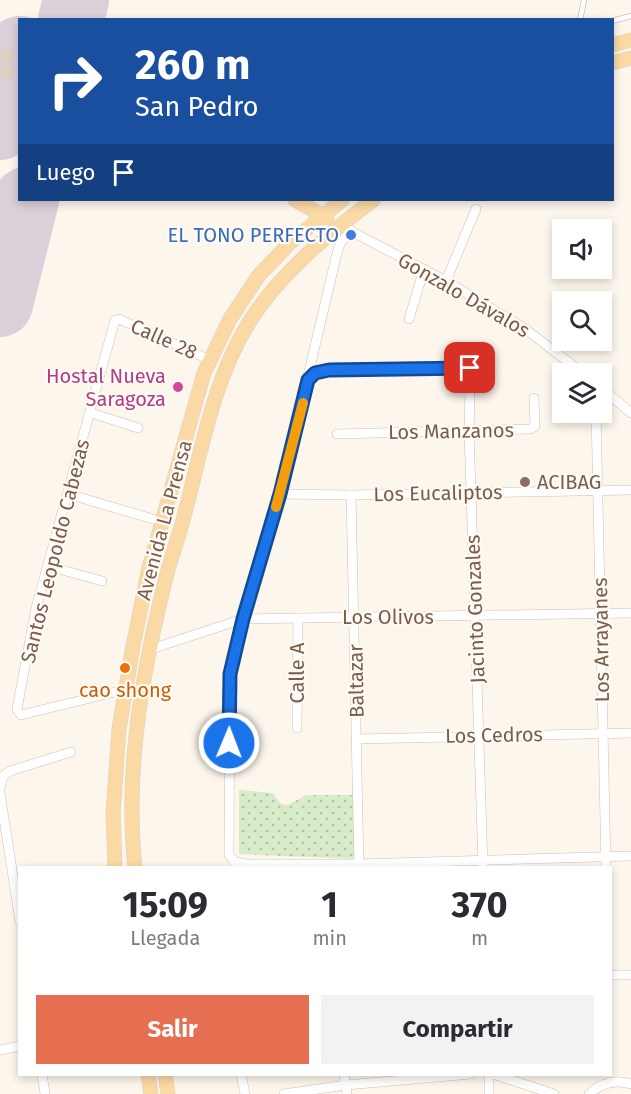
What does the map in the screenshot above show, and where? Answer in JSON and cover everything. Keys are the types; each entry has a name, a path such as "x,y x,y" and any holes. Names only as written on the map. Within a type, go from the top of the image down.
{"main road":[{"path":"614,44 631,40"},
{"path":"614,62 631,58"},
{"path":"297,201 345,228"},
{"path":"334,201 351,216"},
{"name":"Avenida La Prensa","path":"115,866 113,813 119,729 133,646 149,568 210,360 230,319 260,274 334,201"},
{"name":"Avenida La Prensa","path":"135,866 131,810 137,726 169,567 223,376 248,326 276,284 345,228 351,216 371,201"},
{"path":"148,1076 151,1094"},
{"path":"165,1076 168,1094"}],"street":[{"path":"446,281 476,208"},
{"path":"345,228 337,253 280,494 243,619 230,674 229,854 234,862 248,864 359,865 606,862 631,856"},
{"name":"Gonzalo Dávalos","path":"345,228 446,281 524,328 570,363"},
{"path":"409,319 424,269"},
{"name":"Calle 28","path":"117,319 210,360"},
{"name":"Santos Leopoldo Cabezas","path":"117,319 36,608 17,709 21,715 127,689"},
{"name":"Jacinto Gonzales","path":"471,352 471,492 482,863"},
{"path":"308,380 315,373 329,370 470,368"},
{"path":"612,397 631,413"},
{"name":"Los Manzanos","path":"337,434 534,428 534,398"},
{"path":"91,413 138,428"},
{"name":"Los Arrayanes","path":"596,423 606,862"},
{"name":"Los Eucaliptos","path":"280,494 351,495 631,490"},
{"path":"68,494 163,522"},
{"name":"Baltazar","path":"351,495 359,865"},
{"path":"48,566 102,581"},
{"name":"Los Olivos","path":"151,649 243,619 631,613"},
{"name":"Calle A","path":"297,728 298,618"},
{"name":"Los Cedros","path":"357,739 631,733"},
{"path":"0,786 3,776 10,771 71,752"},
{"path":"0,793 18,908"},
{"path":"612,975 631,975"},
{"path":"0,1050 18,1046"},
{"path":"42,1076 45,1094"},
{"path":"241,1076 245,1094"},
{"path":"284,1094 454,1076"},
{"path":"489,1094 491,1076"},
{"path":"497,1076 554,1094"},
{"path":"589,1094 610,1078 631,1084"}],"lane":[{"path":"580,18 584,0"},
{"path":"614,20 631,16"}],"green space":[{"path":"239,790 273,793 281,804 288,805 306,795 353,795 355,859 239,854"}],"runway":[{"path":"72,18 76,0"},
{"path":"0,127 18,57"},
{"path":"0,304 26,201"}],"tunnel":[{"path":"0,54 18,60"},
{"path":"0,70 18,76"}],"slow traffic":[{"path":"276,507 303,403"}],"place":[{"name":"EL TONO PERFECTO","path":"351,235"},
{"name":"Hostal Nueva Saragoza","path":"178,387"},
{"name":"ACIBAG","path":"525,482"},
{"name":"cao shong","path":"125,668"}],"route":[{"path":"229,743 230,674 243,619 280,494 308,380 315,373 329,370 470,368"}]}
